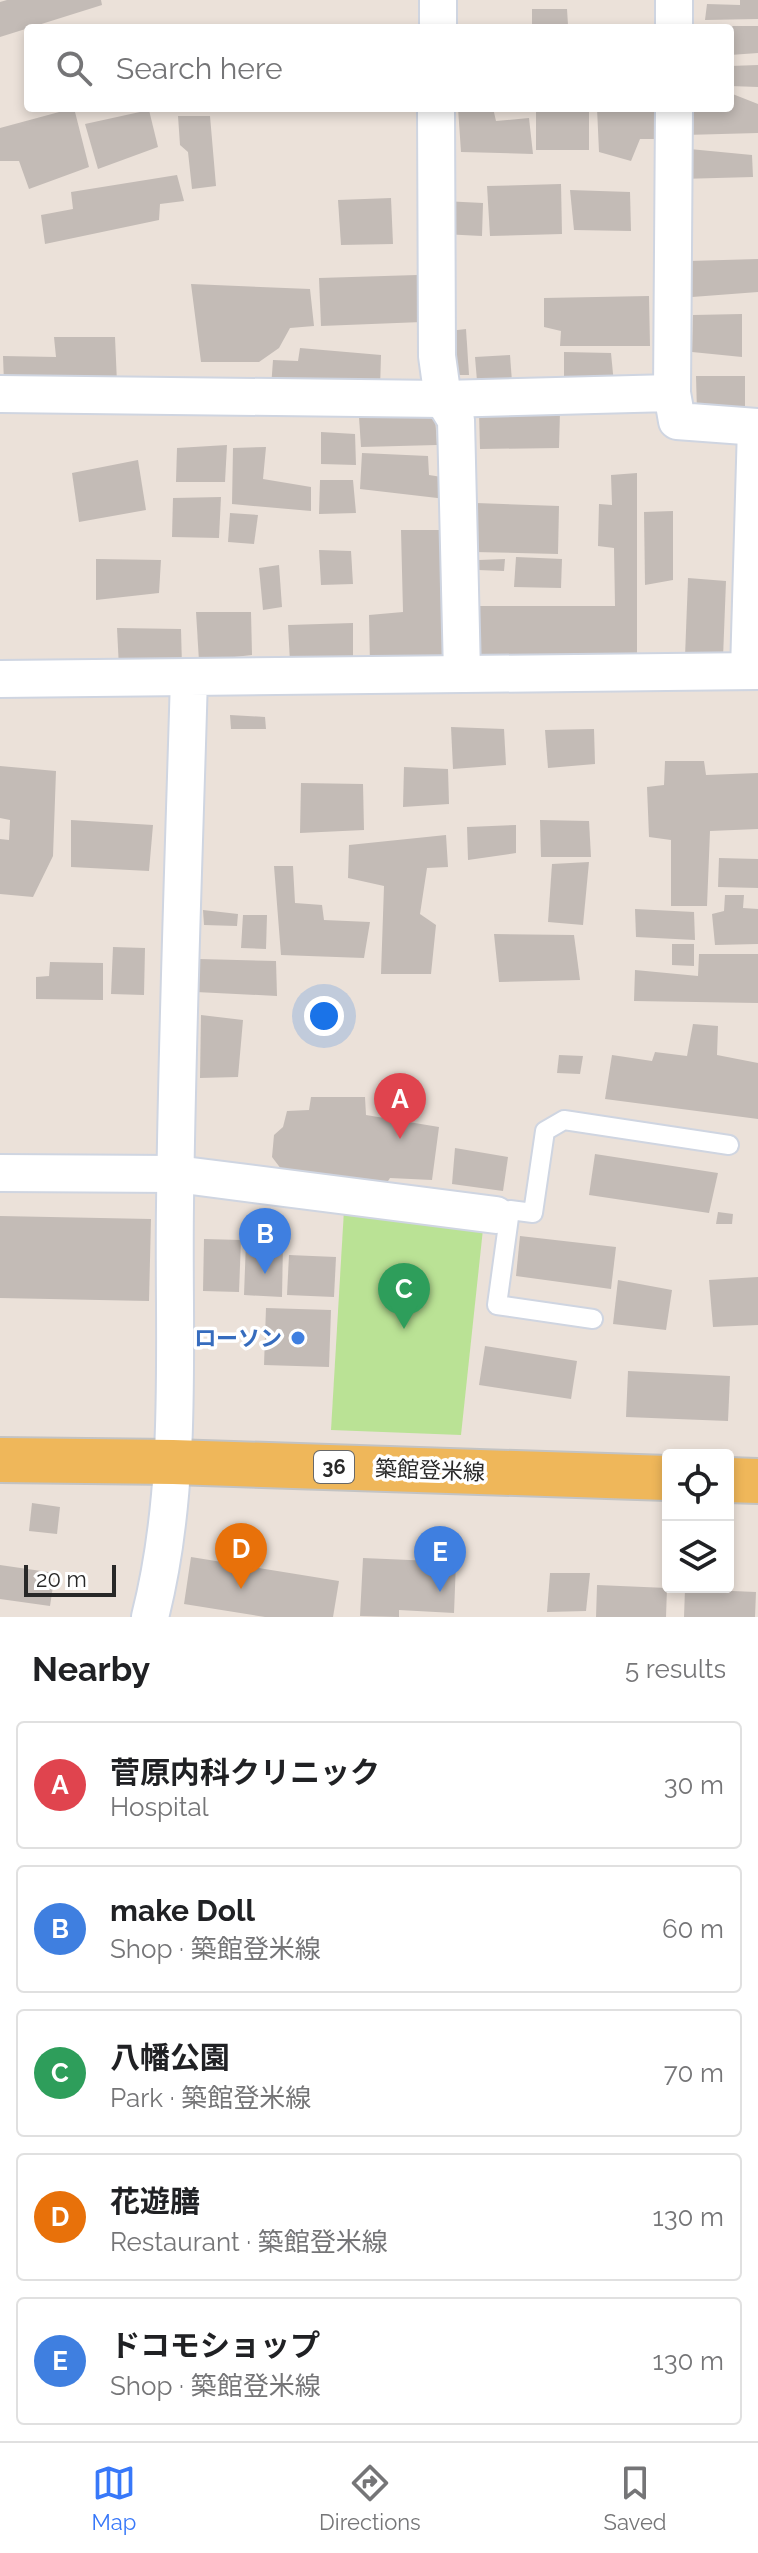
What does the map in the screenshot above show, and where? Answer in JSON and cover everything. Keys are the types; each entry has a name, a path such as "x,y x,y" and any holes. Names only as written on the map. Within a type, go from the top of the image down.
{"main road":[{"name":"築館登米線","path":"0,1460 173,1462 662,1478"},
{"path":"734,1480 758,1481"}],"street":[{"path":"438,0 438,24"},
{"path":"674,0 674,24"},
{"path":"436,112 437,356 443,399 456,420 462,673"},
{"path":"0,679 754,671 757,427 677,421 672,393 674,112"},
{"path":"0,394 443,399 672,393"},
{"path":"150,1617 166,1540 173,1462 176,1174 189,677"},
{"path":"0,1173 176,1174 503,1215"}],"lane":[{"path":"593,1319 497,1305 503,1215 510,1210 533,1213 545,1131 564,1120 729,1145"}],"green space":[{"path":"344,1210 483,1229 461,1435 331,1430"}],"building":[{"path":"101,0 102,5 41,24 24,24 24,29 0,37 0,2"},
{"path":"740,0 758,0 758,19 705,20 707,4 740,5"},
{"path":"532,9 567,9 568,24 532,24"},
{"path":"734,26 758,26 758,53 734,55"},
{"path":"758,65 758,87 734,86 734,66"},
{"path":"734,95 758,104 758,133 685,135 685,112 734,112"},
{"path":"59,112 75,112 89,167 29,189 19,161 0,161 0,128"},
{"path":"149,112 158,147 98,169 85,124"},
{"path":"458,112 494,112 496,121 529,118 533,154 461,152"},
{"path":"536,112 589,112 589,150 536,150"},
{"path":"597,112 654,112 655,139 640,139 631,161 599,152"},
{"path":"178,116 210,116 216,186 192,189 188,152 180,145"},
{"path":"679,148 752,155 753,177 680,179"},
{"path":"177,175 184,201 160,204 159,220 45,244 41,215 73,209 71,192"},
{"path":"561,184 562,234 490,236 487,186"},
{"path":"570,190 630,192 631,231 574,230"},
{"path":"391,198 393,244 341,245 338,200"},
{"path":"443,201 483,203 482,236 442,234"},
{"path":"758,259 758,292 692,297 689,261"},
{"path":"417,275 422,322 321,326 319,278"},
{"path":"191,284 310,289 314,326 290,328 279,348 259,362 201,362"},
{"path":"649,296 650,346 560,346 561,331 544,327 544,298"},
{"path":"742,314 742,357 692,352 693,315"},
{"path":"466,329 469,375 450,375 449,331"},
{"path":"54,337 115,337 117,383 4,383 3,356 56,357"},
{"path":"300,348 381,355 380,390 271,388 273,360 298,361"},
{"path":"564,352 611,353 614,384 564,387"},
{"path":"510,355 512,382 477,381 475,357"},
{"path":"696,376 745,376 745,412 697,412"},
{"path":"479,412 560,412 559,448 480,449"},
{"path":"359,417 435,417 437,445 361,447"},
{"path":"321,432 355,434 356,465 321,464"},
{"path":"227,445 225,482 176,482 177,448"},
{"path":"266,447 263,479 311,487 311,511 232,504 233,448"},
{"path":"362,453 428,456 429,475 448,478 446,499 360,489"},
{"path":"138,460 146,510 79,522 72,473"},
{"path":"637,473 637,661 470,666 471,606 615,606 614,548 598,546 599,504 612,505 611,475"},
{"path":"320,480 353,480 356,513 319,514"},
{"path":"221,497 219,538 172,537 173,498"},
{"path":"476,503 559,506 558,554 474,552"},
{"path":"673,511 673,580 645,585 644,512"},
{"path":"230,513 258,515 254,544 228,542"},
{"path":"401,530 447,530 443,657 370,665 369,615 403,612"},
{"path":"319,550 351,551 353,584 321,585"},
{"path":"516,557 562,559 561,588 514,587"},
{"path":"96,559 161,560 159,593 96,600"},
{"path":"505,559 504,571 478,570 479,560"},
{"path":"279,565 282,607 263,610 259,568"},
{"path":"688,578 726,581 723,658 685,657"},
{"path":"196,612 251,612 252,655 199,661"},
{"path":"353,623 353,663 290,662 288,625"},
{"path":"117,628 181,629 182,667 119,668"},
{"path":"230,715 265,717 266,729 231,729"},
{"path":"451,727 504,729 506,765 453,769"},
{"path":"594,729 595,764 548,768 545,730"},
{"path":"665,761 704,761 706,775 758,773 758,829 710,831 707,906 671,906 671,840 649,837 647,787 664,785"},
{"path":"0,766 56,771 53,856 33,897 0,894 0,839 9,840 10,820 0,818"},
{"path":"404,767 448,769 449,804 403,807"},
{"path":"301,783 363,784 364,830 300,833"},
{"path":"71,820 153,825 149,871 71,867"},
{"path":"540,820 589,821 591,857 541,857"},
{"path":"516,825 516,853 468,860 467,827"},
{"path":"446,835 448,867 427,868 420,914 436,925 431,974 381,974 384,886 348,878 349,845"},
{"path":"719,858 758,859 758,888 718,887"},
{"path":"589,862 583,925 548,922 552,864"},
{"path":"274,866 293,866 295,903 322,905 324,920 370,922 364,958 281,955"},
{"path":"725,895 744,895 743,908 758,909 758,944 715,945 712,914 724,911"},
{"path":"635,909 694,912 695,940 636,937"},
{"path":"203,910 238,914 237,926 204,925"},
{"path":"243,915 267,915 266,949 241,948"},
{"path":"494,934 574,935 580,980 499,982"},
{"path":"672,944 694,944 694,966 672,965"},
{"path":"113,947 145,948 144,995 111,994"},
{"path":"699,954 758,954 758,1003 634,1001 635,970 698,976"},
{"path":"199,959 276,961 277,996 196,992"},
{"path":"50,962 103,963 103,1000 36,999 36,977 49,976"},
{"path":"201,1015 243,1020 238,1077 200,1078"},
{"path":"693,1024 718,1026 717,1055 758,1063 758,1119 605,1099 612,1055 652,1061 655,1052 687,1056"},
{"path":"559,1055 583,1056 580,1074 557,1073"},
{"path":"311,1097 365,1097 366,1115 439,1127 432,1180 390,1178 381,1192 291,1182 272,1157 274,1135 283,1127 287,1111 309,1110"},
{"path":"455,1148 508,1157 503,1191 452,1184"},
{"path":"595,1154 718,1173 709,1213 589,1195"},
{"path":"718,1212 733,1214 732,1224 716,1224"},
{"path":"0,1216 151,1219 149,1301 0,1298"},
{"path":"520,1236 616,1247 611,1289 516,1276"},
{"path":"204,1239 241,1240 239,1292 203,1291"},
{"path":"246,1242 283,1243 282,1297 244,1295"},
{"path":"289,1255 336,1257 334,1297 287,1295"},
{"path":"758,1277 758,1325 713,1327 709,1280"},
{"path":"618,1280 672,1290 666,1330 613,1324"},
{"name":"ローソン","path":"266,1308 331,1310 329,1367 264,1365"},
{"path":"485,1346 577,1361 571,1399 479,1385"},
{"path":"628,1371 730,1376 728,1421 626,1417"},
{"path":"32,1503 60,1507 57,1534 29,1531"},
{"path":"191,1557 339,1581 333,1617 265,1617 184,1604"},
{"path":"363,1558 456,1562 454,1613 399,1610 399,1617 360,1616"},
{"path":"0,1565 55,1573 50,1606 0,1599"},
{"path":"550,1573 590,1573 586,1611 547,1612"},
{"path":"597,1585 662,1588 662,1593 667,1593 666,1617 596,1617"},
{"path":"756,1592 755,1617 684,1617 685,1593"}],"place":[{"name":"菅原内科クリニック","path":"400,1139"},
{"name":"make Doll","path":"265,1274"},
{"name":"八幡公園","path":"404,1329"},
{"name":"ローソン","path":"298,1338"},
{"name":"花遊膳","path":"241,1589"},
{"name":"ドコモショップ","path":"440,1592"}]}
